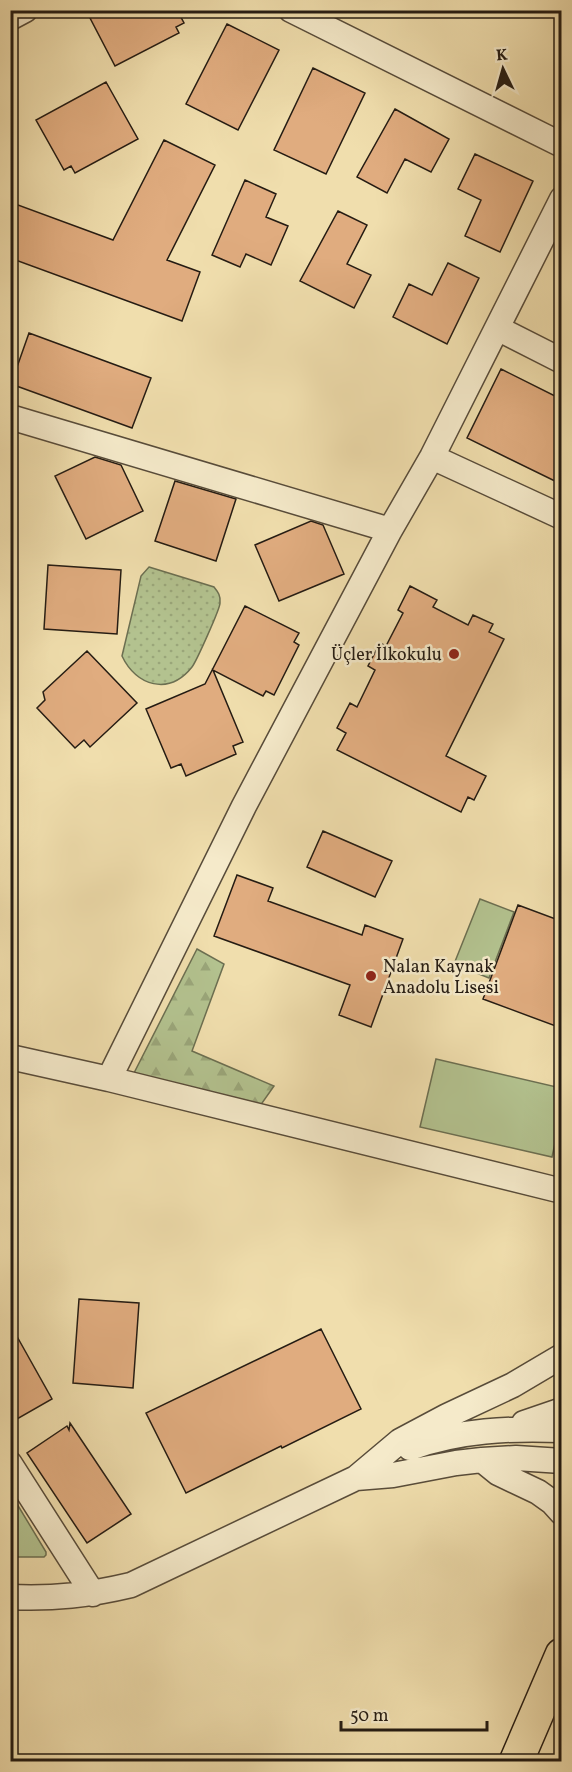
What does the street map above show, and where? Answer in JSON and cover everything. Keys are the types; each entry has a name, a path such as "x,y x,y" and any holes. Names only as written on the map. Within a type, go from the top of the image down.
{"main road":[{"path":"516,1761 561,1655"}],"street":[{"path":"10,18 25,10"},
{"path":"291,10 561,145"},
{"path":"109,1079 244,806 390,530 432,457 561,200"},
{"path":"497,328 561,361"},
{"path":"10,417 390,530"},
{"path":"432,457 561,517"},
{"path":"10,1057 109,1079 561,1191"},
{"path":"10,1597 40,1598 93,1594 131,1585 356,1478 400,1442 447,1416 513,1385 561,1356"},
{"path":"497,1431 561,1410"},
{"path":"376,1462 431,1441 471,1433 535,1429 561,1430"},
{"path":"356,1478 393,1475 456,1462 516,1458 561,1461"},
{"path":"482,1460 498,1473 538,1492 552,1502 561,1514"},
{"path":"10,1464 93,1594"}],"green space":[{"path":"149,567 214,587 220,598 216,615 192,667 173,682 163,684 154,684 144,680 128,666 122,656 141,576"},
{"path":"480,899 514,912 489,978 454,964"},
{"path":"197,949 224,964 192,1051 274,1086 260,1106 133,1075"},
{"path":"436,1059 561,1088 561,1116 552,1157 420,1127"},
{"path":"11,1494 46,1552 44,1557 11,1557"}],"building":[{"path":"104,10 177,10 184,23 176,27 179,33 115,66 90,18"},
{"path":"227,24 279,50 238,130 186,104"},
{"path":"313,68 365,93 326,174 274,150"},
{"path":"106,82 138,139 75,173 71,166 64,170 36,120"},
{"path":"395,109 449,139 431,172 405,159 387,193 357,177"},
{"path":"164,140 215,165 167,260 200,272 182,321 10,258 10,202 113,240"},
{"path":"475,154 533,181 500,252 465,236 481,200 458,189"},
{"path":"245,180 276,194 266,217 288,226 271,265 246,254 240,267 212,255"},
{"path":"338,211 367,225 347,264 371,275 354,308 300,281"},
{"path":"448,263 479,278 447,344 393,317 409,284 432,295"},
{"path":"29,333 151,378 132,428 11,384"},
{"path":"501,369 561,399 561,484 467,438"},
{"path":"95,457 121,465 143,511 86,539 55,476"},
{"path":"175,481 236,499 216,561 155,541"},
{"path":"311,521 323,525 344,574 279,601 255,545"},
{"path":"48,565 121,570 117,634 44,629"},
{"path":"410,586 437,600 433,607 468,625 473,615 493,624 489,632 504,639 446,756 486,776 474,800 468,797 461,812 337,750 346,733 337,728 350,703 357,707 375,670 368,666 380,643 386,646 403,613 398,610"},
{"path":"245,606 299,633 294,642 299,645 274,695 266,691 263,696 213,670 243,742 233,746 236,754 186,776 181,764 171,768 146,709 205,684"},
{"path":"87,651 137,703 90,747 84,740 75,748 37,708 45,700 43,692"},
{"path":"323,831 392,861 375,897 307,867"},
{"path":"237,875 273,888 268,901 362,935 365,925 403,939 371,1027 339,1015 350,985 214,936"},
{"path":"518,905 561,921 561,1028 483,999"},
{"path":"79,1299 139,1303 133,1388 73,1383"},
{"path":"10,1324 52,1399 10,1423"},
{"path":"321,1329 361,1409 186,1493 146,1413"},
{"path":"70,1423 131,1514 87,1543 27,1453 67,1426 69,1430"}],"place":[{"name":"Üçler İlkokulu","path":"454,654"},
{"name":"Nalan Kaynak Anadolu Lisesi","path":"371,976"}]}
